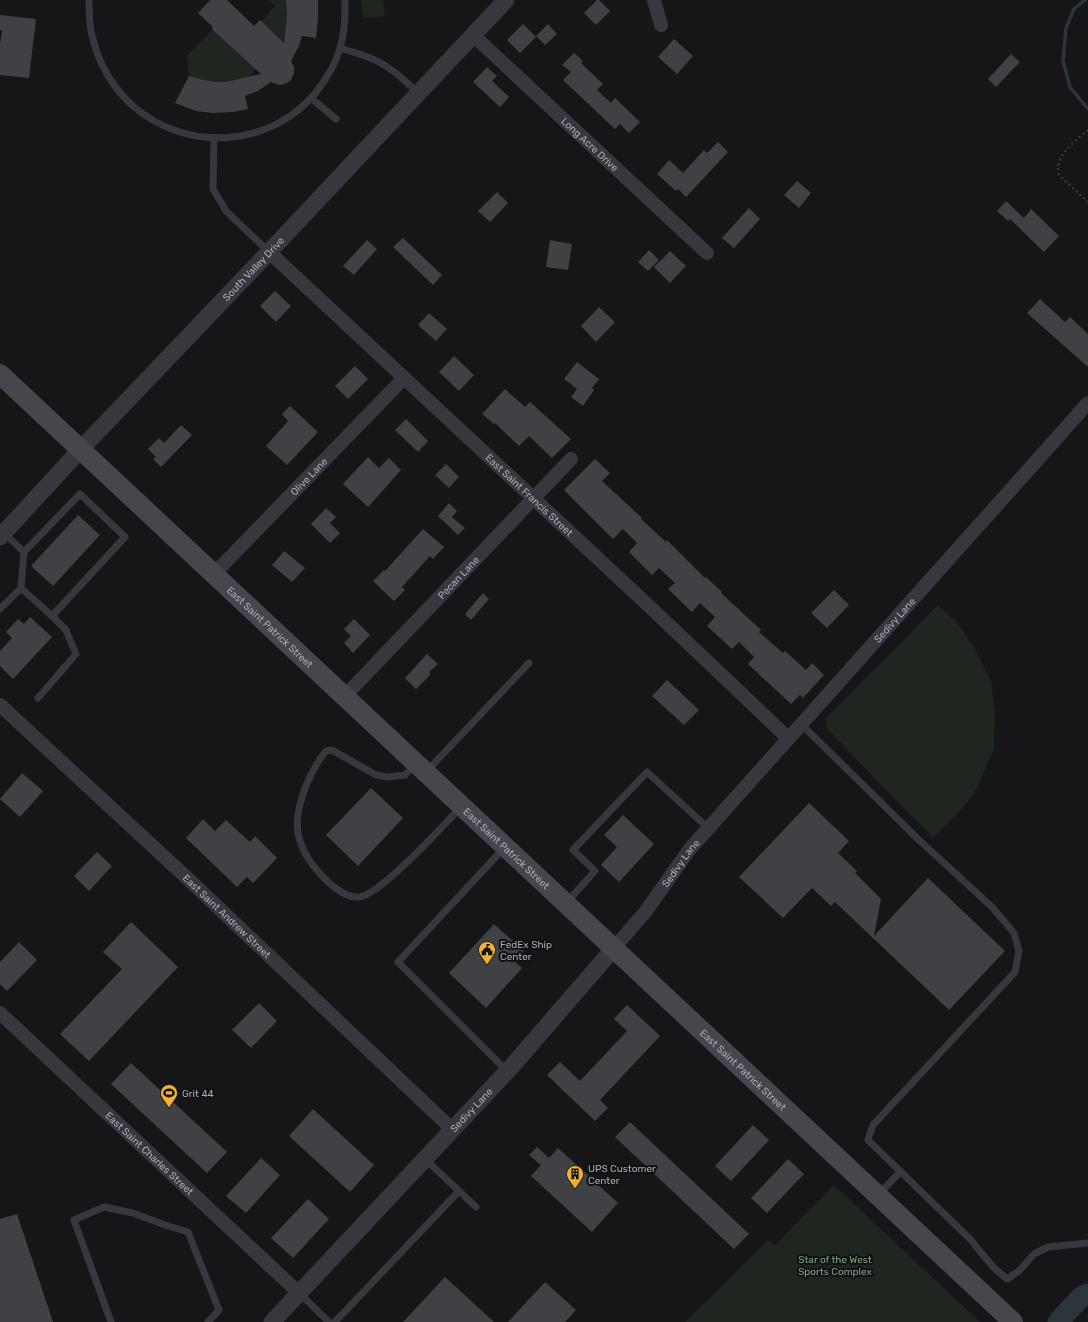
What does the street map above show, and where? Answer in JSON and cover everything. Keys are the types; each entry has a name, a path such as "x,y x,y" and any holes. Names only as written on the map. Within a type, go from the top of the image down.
{"main road":[{"name":"East Saint Patrick Street","path":"0,374 1013,1322"}],"street":[{"name":"South Valley Drive","path":"2,535 81,449 506,0"},
{"path":"654,0 661,25"},
{"name":"Long Acre Drive","path":"473,35 707,253"},
{"name":"East Saint Francis Street","path":"269,252 788,738"},
{"name":"Olive Lane","path":"214,574 404,378"},
{"name":"Sedivy Lane","path":"272,1322 507,1071 646,911 689,850 708,828 1088,403"},
{"name":"Pecan Lane","path":"345,696 571,459"},
{"name":"East Saint Andrew Street","path":"0,704 187,878 453,1130"},
{"name":"East Saint Charles Street","path":"0,1013 299,1293"}],"lane":[{"path":"89,0 92,39 98,56 116,89 143,115 160,124 177,132 214,138 232,138 249,135 267,129 289,116 311,98 324,82 334,64 340,48 345,20 345,0"},
{"path":"340,48 384,64 399,75 418,93"},
{"path":"311,98 336,119"},
{"path":"214,138 213,189 226,211 269,252"},
{"path":"0,609 21,588 24,552 80,494 125,538 52,616"},
{"path":"2,535 24,552"},
{"path":"21,588 66,630 76,654 38,698"},
{"path":"462,806 385,883 370,894 359,898 347,895 331,886 318,873 306,854 298,834 297,818 305,788 312,772 326,751 332,750 376,775 387,777 405,775 422,768 529,663"},
{"path":"801,724 919,840 992,908 1014,933 1020,950 1015,972 873,1125 868,1140 970,1239 993,1267 1007,1279 1020,1270 1034,1254 1048,1248 1088,1243"},
{"path":"566,903 595,871 573,850 647,772 708,828"},
{"path":"506,847 398,962 507,1071"},
{"path":"425,1159 476,1207"},
{"path":"878,1195 900,1172"},
{"path":"335,1322 459,1191"},
{"path":"110,1322 74,1220 104,1207 133,1213 188,1232 219,1310 208,1322"},
{"path":"299,1293 329,1322"}],"path":[{"path":"1088,130 1064,153 1057,169 1059,175 1088,202"}],"green space":[{"path":"269,0 286,0 287,15 285,29 289,34 282,41 261,21 275,6"},
{"path":"361,0 383,0 385,16 363,18"},
{"path":"213,29 256,69 246,80 238,79 215,82 189,76 187,56"},
{"path":"938,605 957,622 975,649 991,681 995,714 994,749 976,790 966,804 933,838 826,728 827,717"},
{"name":"Star of the West Sports Complex","path":"834,1185 980,1322 685,1322 768,1240 775,1245"}],"building":[{"path":"210,0 227,0 254,26 260,20 284,43 287,15 286,0 318,0 316,38 302,36 299,46 291,61 294,67 294,73 291,80 280,85 271,82 258,91 245,96 248,109 233,112 212,113 196,111 175,103 189,76 203,80 225,82 261,74 212,29 213,27 198,13"},
{"path":"597,0 599,0 610,11 596,25 584,13"},
{"path":"0,15 36,19 29,78 0,75 0,44 2,31 0,30"},
{"path":"523,24 536,37 520,53 507,40"},
{"path":"548,24 557,34 545,45 536,36"},
{"path":"674,39 693,56 677,74 658,57"},
{"path":"574,53 583,61 581,63 603,84 597,90 611,103 615,98 640,122 629,133 620,124 615,129 563,80 571,72 562,65"},
{"path":"1011,54 1020,62 996,87 988,79"},
{"path":"487,67 497,76 492,81 509,97 500,107 473,82"},
{"path":"718,142 728,152 686,197 678,189 676,191 657,174 669,160 683,173 704,150 707,153"},
{"path":"797,181 811,193 799,208 784,195"},
{"path":"497,192 508,203 490,222 478,211"},
{"path":"1006,201 1024,218 1031,209 1059,236 1044,252 1010,219 1008,221 997,211"},
{"path":"749,208 760,219 734,248 722,238"},
{"path":"403,238 442,275 433,285 393,247"},
{"path":"367,240 377,249 354,275 343,266"},
{"path":"550,240 572,244 568,270 546,267"},
{"path":"649,250 659,260 648,271 638,262"},
{"path":"670,251 686,266 670,283 654,267"},
{"path":"275,291 291,306 276,322 260,306"},
{"path":"1040,299 1065,322 1070,317 1088,334 1088,367 1027,313"},
{"path":"599,307 615,322 596,342 581,326"},
{"path":"429,313 447,329 436,341 418,325"},
{"path":"454,356 474,375 459,391 439,372"},
{"path":"577,362 599,379 592,388 594,390 583,406 571,397 577,389 564,379"},
{"path":"355,366 368,379 348,399 335,386"},
{"path":"505,389 525,407 530,402 571,439 552,458 529,436 519,446 495,423 494,424 482,414"},
{"path":"290,406 318,432 287,465 266,446 288,421 282,414"},
{"path":"406,419 428,441 418,452 395,430"},
{"path":"181,425 192,435 161,467 153,459 156,457 148,449 159,438 164,443"},
{"path":"368,457 379,468 389,458 401,470 368,507 343,484"},
{"path":"595,459 610,473 602,481 642,518 641,519 666,542 667,540 705,578 706,577 722,592 721,593 761,630 759,632 783,653 785,651 806,670 812,663 824,675 803,698 800,695 791,704 748,664 754,657 739,642 732,649 707,626 715,617 700,603 692,612 668,589 675,583 659,568 652,575 629,552 637,543 623,529 613,539 564,490"},
{"path":"446,464 459,477 449,488 435,475"},
{"path":"449,503 457,511 452,517 465,528 458,535 438,516"},
{"path":"326,508 336,517 330,523 340,533 330,543 311,524"},
{"path":"78,515 100,535 53,586 31,566"},
{"path":"423,529 444,547 433,559 430,556 402,587 405,590 394,601 373,581 384,570 385,571"},
{"path":"284,551 305,568 292,582 272,565"},
{"path":"834,590 849,605 827,628 811,613"},
{"path":"483,593 489,599 471,620 465,614"},
{"path":"30,617 52,637 13,679 0,666 0,651 12,638 6,632 18,619 24,624"},
{"path":"354,619 370,635 353,653 344,643 351,636 344,629"},
{"path":"427,654 438,664 429,672 431,674 416,689 405,678"},
{"path":"667,680 699,710 684,725 652,696"},
{"path":"22,773 43,791 20,817 0,799"},
{"path":"371,788 403,818 358,866 326,835"},
{"path":"809,803 849,841 838,853 857,871 855,873 881,899 874,936 928,878 1005,951 949,1010 835,902 831,906 812,888 783,918 739,877"},
{"path":"623,815 654,844 619,882 601,865 617,847 604,835"},
{"path":"203,819 215,831 226,820 250,842 255,836 277,858 253,883 247,877 237,887 186,838"},
{"path":"97,852 112,866 89,891 74,876"},
{"path":"131,922 178,967 89,1061 60,1034 122,969 103,952"},
{"name":"FedEx Ship Center","path":"494,924 524,951 514,961 522,968 486,1008 449,973"},
{"path":"19,942 37,960 7,991 0,984 0,962"},
{"path":"259,1003 277,1021 251,1048 232,1030"},
{"path":"627,1005 660,1036 600,1100 608,1108 595,1121 547,1075 560,1062 580,1081 627,1031 614,1019"},
{"path":"131,1063 227,1152 207,1173 111,1084"},
{"path":"313,1109 374,1165 350,1192 289,1136"},
{"path":"630,1122 749,1234 734,1249 615,1137"},
{"path":"753,1125 769,1140 731,1181 715,1166"},
{"name":"UPS Customer Center","path":"537,1147 549,1158 558,1148 618,1203 592,1232 531,1176 541,1165 529,1155"},
{"path":"261,1158 280,1175 246,1213 226,1196"},
{"path":"788,1159 804,1174 767,1213 751,1198"},
{"path":"308,1199 329,1219 293,1258 271,1238"},
{"path":"17,1214 53,1322 0,1322 0,1219"},
{"path":"445,1277 494,1322 403,1322"},
{"path":"545,1282 576,1310 565,1322 508,1322"}],"waterway":[{"path":"1085,0 1074,9 1066,28 1063,61 1070,87 1088,109"},
{"path":"1058,1322 1081,1297 1088,1294"}],"place":[{"name":"FedEx Ship Center","path":"487,965"},
{"name":"Grit 44","path":"169,1108"},
{"name":"UPS Customer Center","path":"575,1189"}]}
